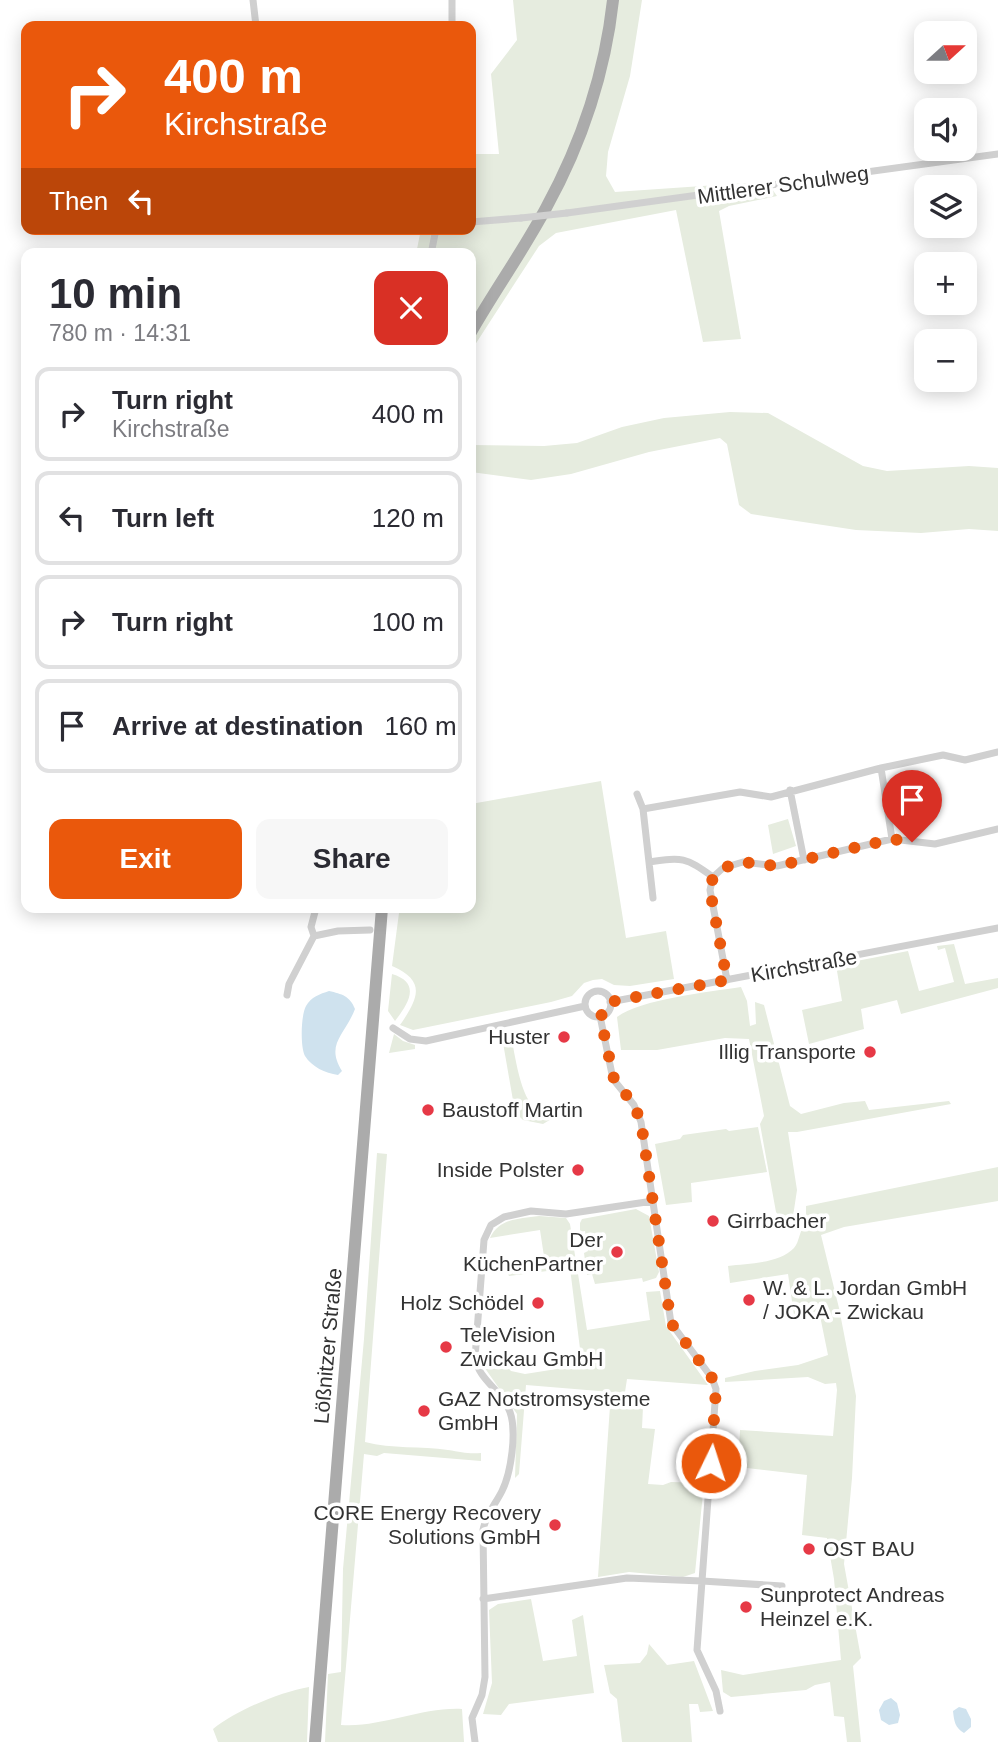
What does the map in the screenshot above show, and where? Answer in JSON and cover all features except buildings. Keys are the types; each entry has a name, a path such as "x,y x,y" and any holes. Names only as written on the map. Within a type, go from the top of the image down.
{"main road":[{"path":"476,324 540,220 568,162 589,110 599,76 614,0"},
{"name":"Lößnitzer Straße","path":"315,1742 382,913"}],"street":[{"path":"253,0 255,21"},
{"path":"452,0 452,21"},
{"name":"Mittlerer Schulweg","path":"476,222 567,213 998,154"},
{"path":"643,810 740,792 771,797 790,790 943,755 965,761 998,752"},
{"path":"881,768 892,839"},
{"path":"790,790 804,860"},
{"path":"637,794 643,810 653,898"},
{"path":"727,980 710,890 713,877 723,868 743,862 777,866 892,839 935,844 998,829"},
{"path":"649,862 677,858 691,862 713,877"},
{"path":"286,995 314,936 311,927 315,913"},
{"name":"Kirchstraße","path":"393,1028 410,1039 426,1041 585,1006 588,996 596,991 604,993 610,1002 998,928"},
{"path":"314,936 338,931 370,930"},
{"path":"585,1006 592,1015 600,1016 607,1012 610,1002"},
{"path":"600,1016 614,1079 639,1113 671,1323 712,1378 716,1389 697,1650 716,1691 720,1712"},
{"path":"475,1742 472,1718 484,1684 483,1530 487,1514 507,1478 513,1428 509,1408 480,1373 475,1358 487,1231 500,1219 531,1211 566,1214 653,1201"},
{"path":"483,1599 627,1578 782,1586"}],"shaded area":[{"path":"513,0 642,0 630,76 608,152 606,176 615,192 746,183 747,192 772,189 777,196 729,206 719,211 741,339 703,342 676,210 556,233 539,246 476,343 476,248 417,248 420,235 476,235 476,154 499,154 491,74 517,40"},
{"path":"730,412 768,413 863,466 887,471 969,466 998,468 998,531 969,529 921,533 856,530 751,514 739,505 727,444 720,438 649,452 571,474 531,480 476,473 476,445 544,446 577,443 622,427 664,418"},
{"path":"601,781 626,938 666,931 674,979 630,986 614,985 602,979 593,980 584,983 572,996 551,1002 413,1030 400,1025 415,999 416,991 411,978 392,966 399,913 476,913 476,803"},
{"path":"788,819 796,846 773,854 768,825"},
{"path":"954,944 965,984 998,978 998,988 901,1014 897,1000 861,1009 864,1029 809,1044 802,1010 842,1001 836,965 908,951 919,991 954,982 945,948 938,950 937,946"},
{"path":"392,974 401,978 410,988 408,1001 395,1021 388,1011"},
{"path":"741,987 747,1001 750,1026 756,1024 755,1002 764,1005 790,1106 801,1114 844,1103 865,1101 869,1110 949,1101 951,1104 788,1132 797,1190 792,1223 782,1220 776,1212 760,1124 764,1116 749,1039 725,1038 657,1050 621,1050 617,1017 628,1011 676,997"},
{"path":"394,1034 415,1045 415,1049 389,1053"},
{"path":"511,1035 519,1075 531,1103 540,1108 580,1107 581,1112 558,1115 543,1124 523,1120 515,1112 502,1037"},
{"path":"758,1127 767,1172 691,1183 692,1202 666,1205 655,1144 680,1139 683,1135"},
{"path":"377,1153 387,1154 365,1442 481,1453 481,1461 384,1453 377,1456 364,1454 341,1725 462,1709 464,1742 325,1742 328,1674 341,1672 343,1569 364,1339"},
{"path":"998,1167 998,1201 844,1227 821,1235 856,1396 844,1564 861,1658 853,1666 861,1742 847,1742 844,1717 834,1716 830,1682 806,1690 731,1697 723,1692 721,1670 743,1675 841,1660 834,1579 827,1538 802,1535 807,1475 738,1467 740,1430 833,1436 836,1383 825,1384 808,1377 725,1382 725,1378 798,1365 828,1355 819,1311 794,1315 788,1274 730,1283 728,1266 763,1262 788,1253 796,1245 806,1223 806,1206"},
{"path":"636,1209 649,1216 659,1272 656,1278 643,1282 642,1278 595,1284 592,1274 587,1275 585,1231 580,1232 582,1219"},
{"path":"539,1216 566,1218 570,1224 587,1330 650,1320 646,1292 660,1291 666,1326 708,1385 627,1379 623,1405 643,1407 642,1428 655,1429 648,1484 704,1483 695,1573 683,1577 629,1572 598,1577 611,1392 526,1385 519,1474 515,1478 517,1414 482,1364 502,1361 511,1371 525,1374 582,1365 570,1268 509,1276 506,1270 545,1263 540,1230 490,1238 504,1223"},
{"path":"531,1599 543,1661 577,1656 572,1620 583,1615 594,1693 509,1704 501,1715 483,1714 492,1683 489,1610 498,1604"},
{"path":"649,1644 667,1665 694,1661 713,1711 700,1712 698,1704 689,1704 692,1742 622,1742 617,1699 610,1693 604,1665 640,1663 647,1654"},
{"path":"309,1687 307,1742 218,1742 213,1729 234,1715 272,1697"}],"water":[{"path":"329,991 345,996 355,1009 336,1046 335,1054 342,1071 338,1075 311,1063 305,1056 302,1045 302,1023 306,1006 313,998"},
{"path":"891,1698 897,1703 900,1715 898,1723 889,1725 881,1720 879,1710 884,1701"},
{"path":"959,1707 966,1709 971,1719 971,1727 964,1733 954,1718 953,1711"}],"place":[{"name":"Huster","path":"564,1037"},
{"name":"Illig Transporte","path":"870,1052"},
{"name":"Baustoff Martin","path":"428,1110"},
{"name":"Inside Polster","path":"578,1170"},
{"name":"Girrbacher","path":"713,1221"},
{"name":"Der KüchenPartner","path":"617,1252"},
{"name":"W. & L. Jordan GmbH / JOKA - Zwickau","path":"749,1300"},
{"name":"Holz Schödel","path":"538,1303"},
{"name":"TeleVision Zwickau GmbH","path":"446,1347"},
{"name":"GAZ Notstromsysteme GmbH","path":"424,1411"},
{"name":"CORE Energy Recovery Solutions GmbH","path":"555,1525"},
{"name":"OST BAU","path":"809,1549"},
{"name":"Sunprotect Andreas Heinzel e.K.","path":"746,1607"}],"route":[{"path":"711,1463 715,1384 671,1323 639,1113 615,1083 600,1016 607,1012 610,1002 727,980 710,890 713,877 723,868 743,862 777,866 892,839 912,842"}]}
